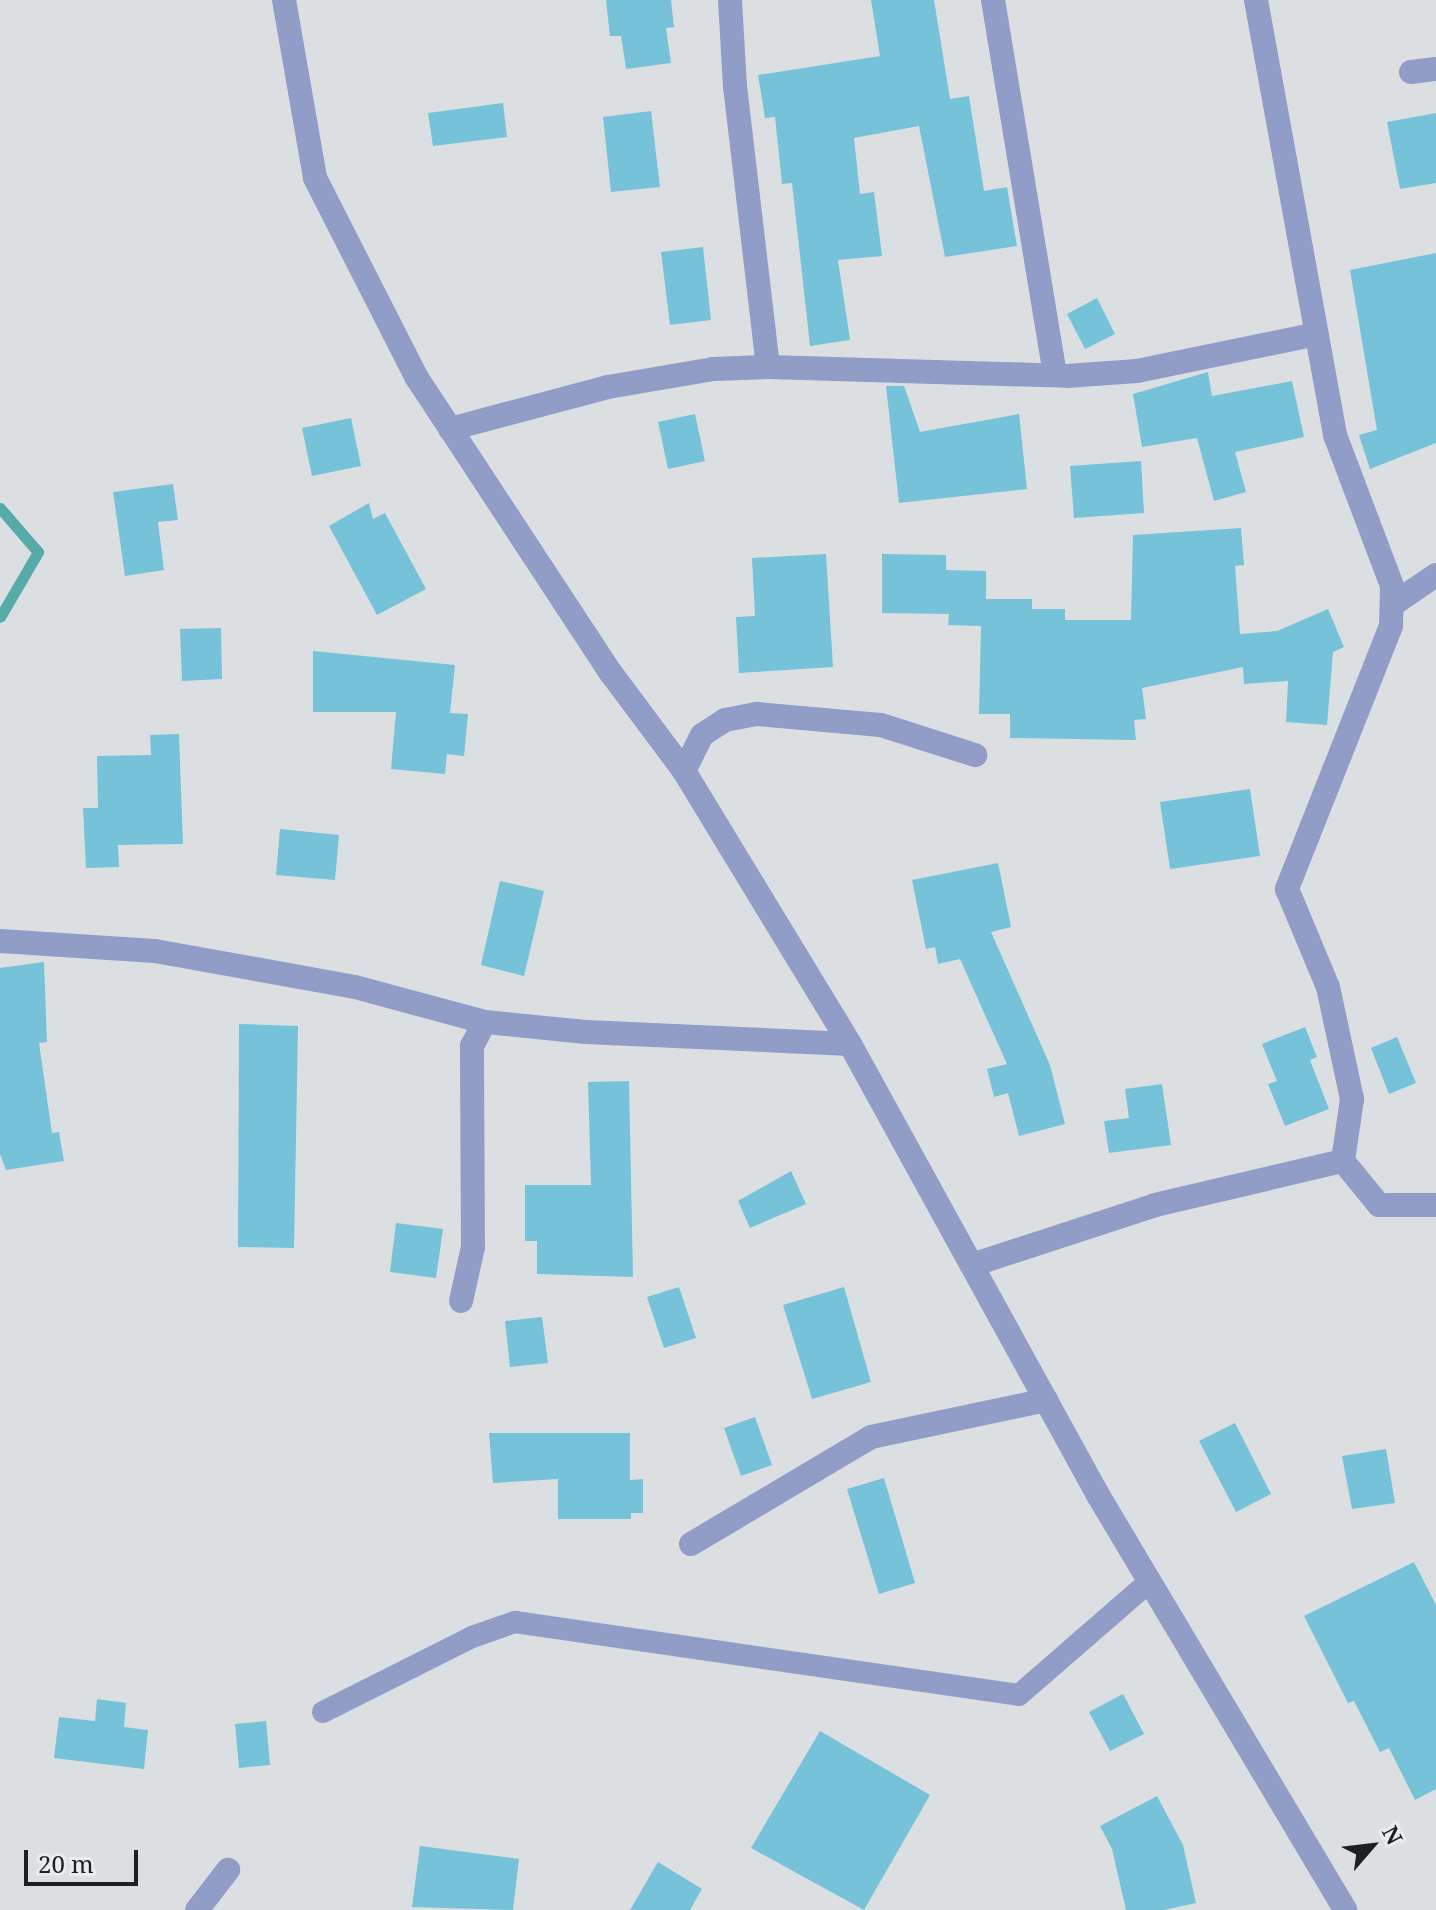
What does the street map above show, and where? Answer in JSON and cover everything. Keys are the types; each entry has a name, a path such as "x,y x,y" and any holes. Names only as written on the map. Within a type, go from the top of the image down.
{"street":[{"path":"284,0 315,178 417,378 611,673 684,771 850,1044 1149,1582 1345,1910"},
{"path":"730,0 737,103 768,367"},
{"path":"993,0 1055,375"},
{"path":"1256,0 1313,335 1335,435 1392,586 1391,626 1369,689 1317,804 1287,889 1328,987 1352,1099 1343,1161 1379,1205 1436,1205"},
{"path":"1411,72 1436,69"},
{"path":"450,429 608,387 713,369 768,367 1055,375 1137,371 1313,335"},
{"path":"1392,605 1436,575"},
{"path":"684,771 702,735 725,720 757,714 881,725 975,755"},
{"path":"0,941 155,951 355,987 485,1022 586,1032 850,1044"},
{"path":"461,1301 473,1247 472,1046 485,1022"},
{"path":"975,1264 1155,1205 1343,1161"},
{"path":"691,1544 871,1437 1046,1400"},
{"path":"197,1910 228,1870"}],"lane":[{"path":"323,1712 472,1637 515,1622 1019,1695 1052,1672 1149,1582"}],"building":[{"path":"606,0 671,0 674,27 666,28 671,63 626,69 621,36 610,36"},
{"path":"871,0 934,0 950,99 969,96 984,191 1007,187 1017,246 945,257 919,126 854,138 860,194 874,192 882,256 838,260 850,340 810,346 792,183 782,184 775,117 765,118 758,75 880,56"},
{"path":"503,103 507,137 433,146 428,113"},
{"path":"651,111 660,187 611,192 603,117"},
{"path":"1436,113 1436,183 1400,189 1387,122"},
{"path":"703,247 711,320 670,325 661,252"},
{"path":"1436,253 1436,443 1370,469 1359,435 1377,430 1350,270"},
{"path":"1097,298 1115,334 1085,349 1067,314"},
{"path":"1208,372 1212,396 1292,381 1304,437 1235,452 1246,492 1214,501 1197,438 1142,447 1133,394"},
{"path":"886,386 904,386 920,432 1019,414 1027,489 899,503"},
{"path":"695,414 705,461 668,469 658,422"},
{"path":"351,418 361,466 312,476 302,428"},
{"path":"1141,461 1144,513 1074,518 1070,466"},
{"path":"173,484 178,520 158,522 164,570 125,576 113,492"},
{"path":"369,503 373,519 385,513 426,589 377,615 329,526"},
{"path":"1241,528 1244,565 1235,566 1240,634 1277,631 1328,609 1344,647 1333,652 1327,725 1286,722 1288,681 1244,684 1243,667 1142,688 1146,719 1134,720 1136,740 1010,738 1010,714 979,714 981,626 948,625 949,614 882,613 882,554 946,555 946,570 986,571 986,599 1032,599 1032,609 1065,609 1065,620 1131,620 1133,535"},
{"path":"826,554 833,667 739,673 736,617 755,616 752,558"},
{"path":"221,628 222,679 182,681 180,629"},
{"path":"313,651 455,665 450,713 468,714 464,756 447,754 445,774 391,769 396,712 313,712"},
{"path":"179,734 183,844 118,845 119,867 86,868 83,808 98,808 97,756 151,755 150,735"},
{"path":"1250,789 1260,856 1170,869 1160,802"},
{"path":"280,829 339,835 335,880 276,875"},
{"path":"998,863 1011,927 991,932 1050,1065 1065,1124 1019,1136 1008,1093 994,1097 987,1069 1007,1064 960,959 938,964 935,947 926,949 912,880"},
{"path":"500,881 544,891 524,976 481,965"},
{"path":"44,962 47,1042 39,1043 52,1133 59,1132 64,1161 6,1170 0,1154 0,968"},
{"path":"239,1024 298,1026 294,1248 238,1247"},
{"path":"1305,1027 1317,1057 1310,1060 1329,1109 1285,1126 1268,1084 1277,1081 1262,1044"},
{"path":"1397,1037 1416,1083 1389,1094 1371,1048"},
{"path":"629,1081 633,1277 537,1274 537,1241 525,1241 525,1185 591,1185 588,1082"},
{"path":"1162,1084 1171,1145 1109,1153 1104,1121 1129,1118 1125,1089"},
{"path":"791,1171 806,1204 750,1228 738,1201"},
{"path":"396,1223 443,1229 436,1278 390,1272"},
{"path":"679,1287 696,1338 664,1348 647,1297"},
{"path":"844,1287 871,1382 812,1399 783,1305"},
{"path":"542,1317 548,1363 510,1367 505,1321"},
{"path":"755,1417 772,1465 741,1476 724,1428"},
{"path":"1235,1423 1271,1494 1236,1512 1199,1441"},
{"path":"489,1433 630,1433 630,1480 643,1479 643,1513 631,1513 631,1519 558,1519 558,1479 493,1483"},
{"path":"1386,1449 1395,1503 1352,1509 1342,1456"},
{"path":"884,1478 915,1583 879,1594 847,1489"},
{"path":"1414,1562 1436,1605 1436,1789 1415,1800 1389,1748 1380,1752 1354,1701 1348,1703 1304,1616"},
{"path":"1123,1694 1144,1734 1110,1751 1089,1712"},
{"path":"97,1699 126,1703 124,1727 148,1730 144,1769 54,1758 59,1717 95,1721"},
{"path":"266,1721 270,1765 239,1768 235,1724"},
{"path":"820,1731 930,1795 864,1910 751,1848"},
{"path":"1157,1796 1183,1845 1196,1903 1164,1910 1126,1910 1112,1849 1100,1826"},
{"path":"420,1846 519,1859 513,1910 412,1907"},
{"path":"658,1862 702,1889 690,1910 630,1910"}],"waterway":[{"path":"0,508 38,552 0,617"}]}
